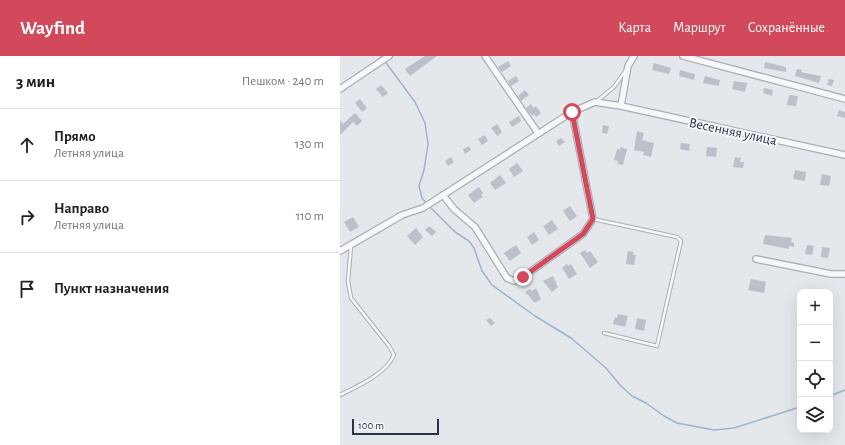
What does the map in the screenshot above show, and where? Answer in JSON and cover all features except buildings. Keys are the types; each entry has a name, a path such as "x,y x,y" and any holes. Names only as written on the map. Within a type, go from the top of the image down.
{"street":[{"path":"485,56 538,133"},
{"path":"621,106 628,66 634,56"},
{"path":"683,56 845,99"},
{"path":"340,89 388,57"},
{"path":"340,251 402,215 424,207 443,196 538,133 572,112 595,102"},
{"name":"Весенняя улица","path":"595,102 621,106 845,155"},
{"path":"443,196 454,209 475,227 507,278 514,281 523,277 583,234 593,219 572,112"},
{"path":"756,258 831,274 845,274"}],"lane":[{"path":"595,102 614,87 628,66"},
{"path":"593,219 677,237 681,241 657,346 604,333"},
{"path":"340,395 382,372 390,364 394,355 389,346 351,298 348,281 351,245"}],"waterway":[{"path":"381,56 415,102 425,123 428,144 424,170 419,186 422,198 427,204"},
{"path":"430,207 455,232 469,241 474,248 482,271 492,285 535,316 571,338 606,368 620,385 632,396 646,403 664,416 677,423 714,430 734,428 797,408"},
{"path":"833,395 845,390"}],"route":[{"path":"523,277 583,234 593,219 572,112"}]}
